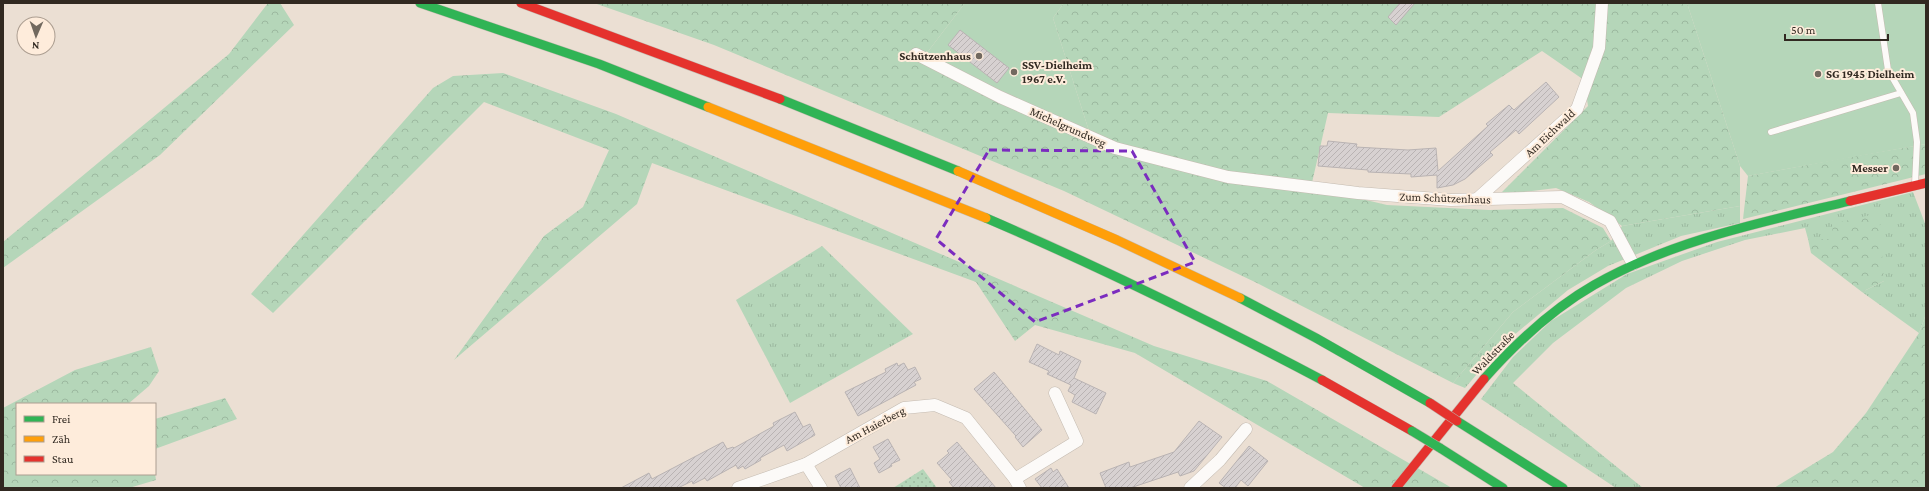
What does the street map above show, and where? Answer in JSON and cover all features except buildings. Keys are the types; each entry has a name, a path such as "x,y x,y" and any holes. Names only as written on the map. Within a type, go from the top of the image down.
{"main road":[{"path":"420,3 606,67 966,210 1083,260 1218,325 1329,384 1412,431 1503,488"},
{"path":"521,3 612,35 758,90 1079,222 1246,301 1430,403 1563,488"},
{"name":"Waldstraße","path":"1396,488 1488,373 1533,329 1588,289 1633,264 1690,242 1926,183"}],"street":[{"name":"Am Eichwald","path":"1477,199 1577,109 1600,48 1602,3"},
{"name":"Michelgrundweg","path":"916,54 1000,97 1115,148 1228,177"},
{"name":"Zum Schützenhaus","path":"1228,177 1358,193 1451,200 1562,197 1610,221 1633,264"},
{"name":"Am Haierberg","path":"738,488 806,464 904,408 935,405 966,418 1017,483 1077,441 1055,393"},
{"path":"1190,488 1220,460 1246,429"},
{"path":"806,464 821,488"}],"lane":[{"path":"1878,3 1888,70 1913,113 1917,142 1914,185"},
{"path":"1771,132 1901,93"}],"highlighted area":[{"path":"989,150 1132,151 1195,262 1035,322 936,239"}],"green space":[{"path":"268,3 280,3 294,25 160,155 3,268 3,242 229,54"},
{"path":"594,3 965,3 923,58 991,86 1089,131 1053,18 1064,3 1687,3 1740,166 1740,206 1622,226 1589,202 1556,188 1499,195 1588,106 1584,80 1542,51 1439,117 1328,113 1311,187 1387,205 1489,210 1563,208 1603,228 1611,241 1596,250 1513,312 1453,383 1257,283 1064,191 714,45"},
{"name":"SSV-Dielheim 1967 e.V.","path":"965,3 1064,3 1053,18 1089,131 991,86 923,58"},
{"name":"SG 1945 Dielheim","path":"1687,3 1926,3 1926,144 1748,176 1740,166"},
{"path":"503,73 616,114 1154,346 1267,381 1452,488 1365,488 1135,353 1035,325 1015,341 976,282 652,163 637,204 454,360 544,236 583,207 609,150 484,102 273,313 251,294 433,88 453,76"},
{"path":"1926,144 1926,174 1743,219 1748,176"},
{"path":"1913,192 1926,226 1926,314 1919,333 1862,292 1884,281 1834,239 1808,239 1805,228 1745,240 1682,261 1626,288 1553,343 1513,383 1643,488 1616,488 1481,399 1513,357 1551,321 1627,274 1717,242"},
{"path":"1740,206 1740,223 1681,236 1608,266 1568,290 1501,346 1465,388 1453,383 1513,312 1596,250 1611,241 1622,226"},
{"path":"1879,213 1884,281 1862,292 1811,253 1808,239 1833,239 1832,224"},
{"path":"822,246 913,334 790,403 736,300"},
{"path":"1926,314 1926,488 1774,488 1833,452 1866,413 1919,333"},
{"path":"151,347 159,371 149,386 129,403 16,403 16,475 155,475 156,480 129,488 3,488 3,408 75,370"},
{"path":"225,398 237,419 156,449 156,419"},
{"path":"923,469 937,488 893,488"}],"traffic: fast":[{"path":"420,3 599,64 708,107"},
{"path":"780,99 958,171"},
{"path":"1484,379 1509,352 1549,316 1579,294 1624,269 1687,244 1719,234 1850,201"},
{"path":"986,218 1156,296 1322,380"},
{"path":"1240,298 1316,338 1430,403"},
{"path":"1457,421 1563,488"},
{"path":"1412,431 1440,448"},
{"path":"1440,448 1503,488"}],"traffic: slow":[{"path":"708,107 986,218"},
{"path":"958,171 1117,240 1240,298"}],"traffic: jam":[{"path":"521,3 780,99"},
{"path":"1850,201 1926,183"},
{"path":"1396,488 1484,379"},
{"path":"1322,380 1412,431"},
{"path":"1430,403 1457,421"}],"place":[{"name":"Schützenhaus","path":"979,56"},
{"name":"SSV-Dielheim 1967 e.V.","path":"1014,72"},
{"name":"SG 1945 Dielheim","path":"1818,74"},
{"name":"Messer","path":"1896,168"}]}
